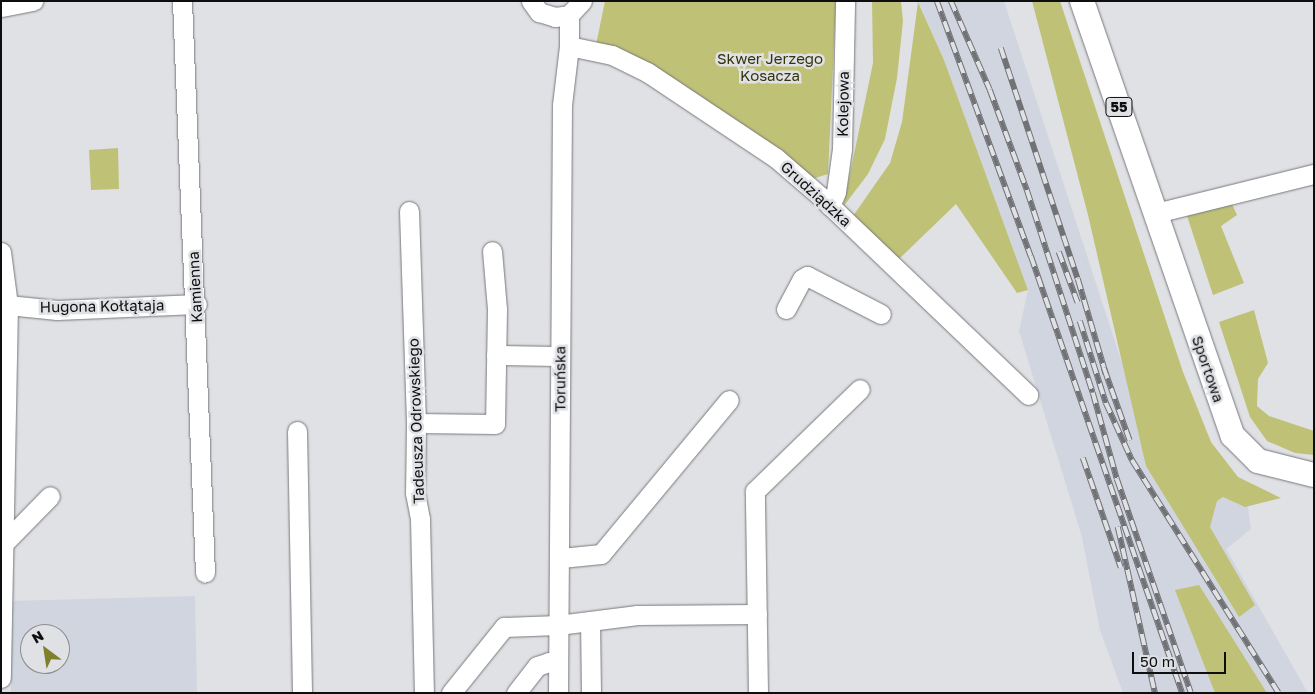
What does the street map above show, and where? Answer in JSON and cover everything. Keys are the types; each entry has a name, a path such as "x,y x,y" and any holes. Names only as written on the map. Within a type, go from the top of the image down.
{"main road":[{"name":"55","path":"1082,1 1156,213"},
{"name":"Sportowa","path":"1156,213 1233,436 1258,462 1314,475"}],"street":[{"path":"1,7 33,1"},
{"name":"Kamienna","path":"182,1 196,304 205,573"},
{"path":"531,1 539,12 562,16 582,1"},
{"name":"Kolejowa","path":"830,206 836,192 842,149 845,1"},
{"name":"Toruńska","path":"562,16 569,46 565,65"},
{"name":"Toruńska","path":"558,693 558,625 561,558 560,356 565,65 562,16"},
{"name":"Grudziądzka","path":"569,46 612,55 647,72 776,158 830,206 1028,394"},
{"path":"1156,213 1314,174"},
{"name":"Tadeusza Odrowskiego","path":"409,211 416,423 415,493 421,536 423,692"},
{"path":"416,423 495,424 497,309 492,251"},
{"path":"1,252 8,305 3,470 5,542 1,678"},
{"path":"786,309 802,279 808,276 881,314"},
{"name":"Hugona Kołłątaja","path":"8,305 57,310 196,304"},
{"path":"496,356 560,356"},
{"path":"758,693 755,491 860,389"},
{"path":"561,558 601,554 729,400"},
{"path":"297,431 302,693"},
{"path":"5,542 50,496"},
{"path":"451,693 504,627 558,625 637,615 757,614"},
{"path":"590,621 590,693"},
{"path":"516,693 536,666 549,662 558,663"}],"shaded area":[{"path":"918,1 1004,1 1137,409 1246,494 1251,529 1226,549 1308,693 1123,693 1100,630 1082,537 1019,331 1028,290 944,60"},
{"path":"195,596 197,693 11,693 11,601"}],"green space":[{"name":"Skwer Jerzego Kosacza","path":"605,1 836,1 828,174 812,179 596,45"},
{"path":"872,1 901,1 903,21 897,78 885,139 868,174 843,207 873,63"},
{"path":"1032,1 1060,1 1183,372 1211,442 1238,477 1281,498 1245,507 1223,497 1217,501 1210,527 1255,605 1239,617 1146,466 1088,215"},
{"path":"918,2 944,60 1028,290 1017,293 956,204 899,259 853,216 890,163 902,122"},
{"path":"118,148 119,189 91,190 89,150"},
{"path":"1232,204 1237,215 1221,226 1244,283 1213,295 1187,216"},
{"path":"1254,310 1268,363 1258,379 1257,406 1269,416 1314,431 1314,455 1295,453 1267,441 1250,417 1219,322"},
{"path":"1199,585 1267,693 1215,693 1175,590"}],"railway":[{"path":"937,1 1031,256 1182,693"},
{"path":"951,1 990,90 1027,190 1093,393 1117,479 1191,693"},
{"path":"1001,48 1078,279 1106,374"},
{"path":"1059,252 1078,303"},
{"path":"1080,321 1106,403 1132,460 1279,693"},
{"path":"1104,368 1130,441"},
{"path":"1083,458 1121,568"},
{"path":"1118,527 1155,693"}]}
